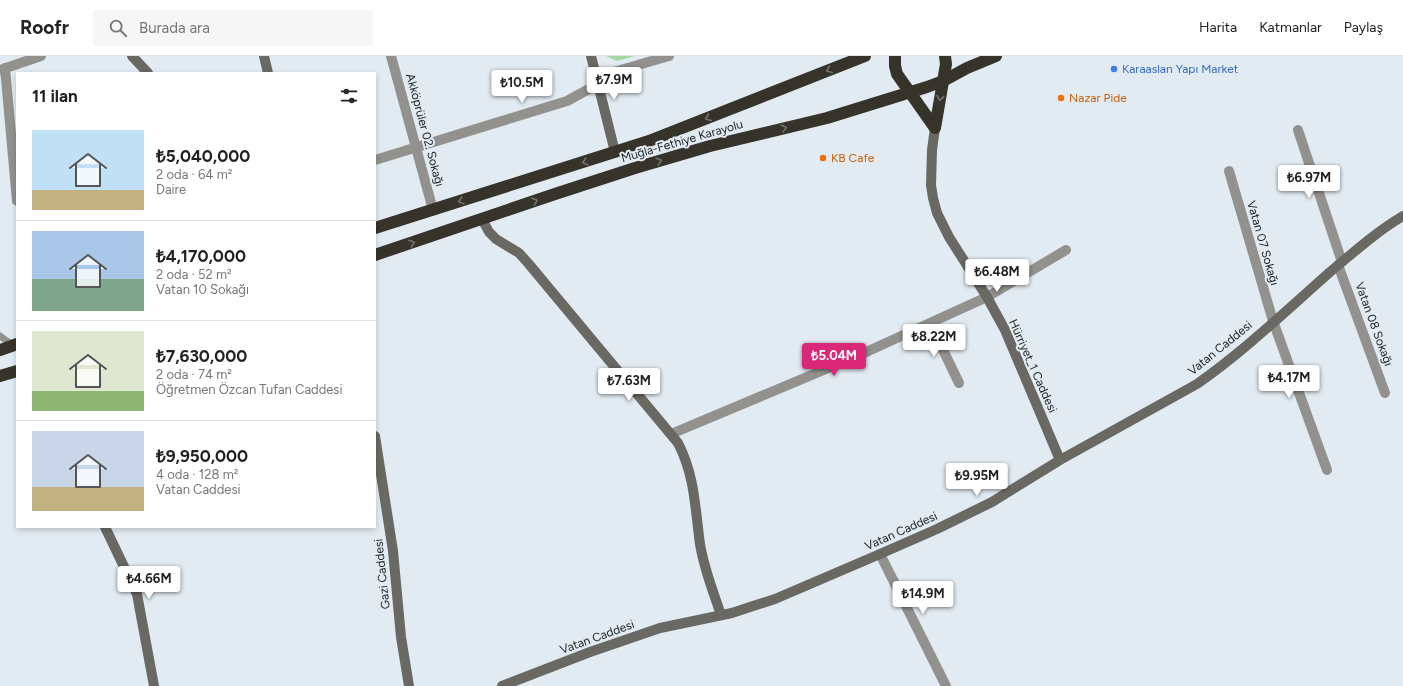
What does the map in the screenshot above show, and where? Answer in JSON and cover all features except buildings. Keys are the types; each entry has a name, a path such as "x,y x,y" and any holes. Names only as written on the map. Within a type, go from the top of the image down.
{"highway":[{"name":"Muğla-Fethiye Karayolu","path":"376,228 615,152 681,129 865,56"},
{"path":"936,128 945,69 945,56"},
{"name":"Muğla-Fethiye Karayolu","path":"376,256 562,192 671,157 710,146 827,118 910,92 943,81 966,68 996,56"},
{"path":"895,57 896,70 936,128"},
{"path":"902,80 914,87 927,86 938,80 945,69"},
{"path":"0,350 15,345"},
{"path":"0,376 16,371"}],"street":[{"path":"16,180 2,69 41,56"},
{"path":"132,56 147,72"},
{"path":"264,56 268,72"},
{"name":"Akköprüler 02. Sokağı","path":"391,56 433,210"},
{"path":"591,56 615,152"},
{"path":"376,160 560,104 580,94 614,72 669,56"},
{"name":"Hürriyet_1 Caddesi","path":"936,128 931,170 931,186 935,205 949,236 987,297 1012,346 1060,460"},
{"name":"Vatan 08 Sokağı","path":"1298,130 1340,263 1385,393"},
{"name":"Vatan 07 Sokağı","path":"1229,171 1273,322 1326,470"},
{"name":"Vatan Caddesi","path":"502,686 660,628 732,613 775,599 937,529 992,502 1060,460 1197,384 1213,373 1368,239 1403,216"},
{"path":"482,219 489,232 496,239 519,253 528,263 678,443 688,465 695,495 700,544 706,572 721,615"},
{"path":"671,434 857,356 987,297 1066,250"},
{"path":"930,323 959,383"},
{"name":"Gazi Caddesi","path":"376,442 393,551 400,622 409,686"},
{"path":"106,528 137,594 154,686"},
{"path":"880,554 946,686"}],"lane":[{"path":"0,336 15,345"}],"green space":[{"path":"606,56 635,56 617,61"}],"place":[{"name":"Karaaslan Yapı Market","path":"1114,69"},
{"name":"Nazar Pide","path":"1061,98"},
{"name":"KB Cafe","path":"823,158"}]}
